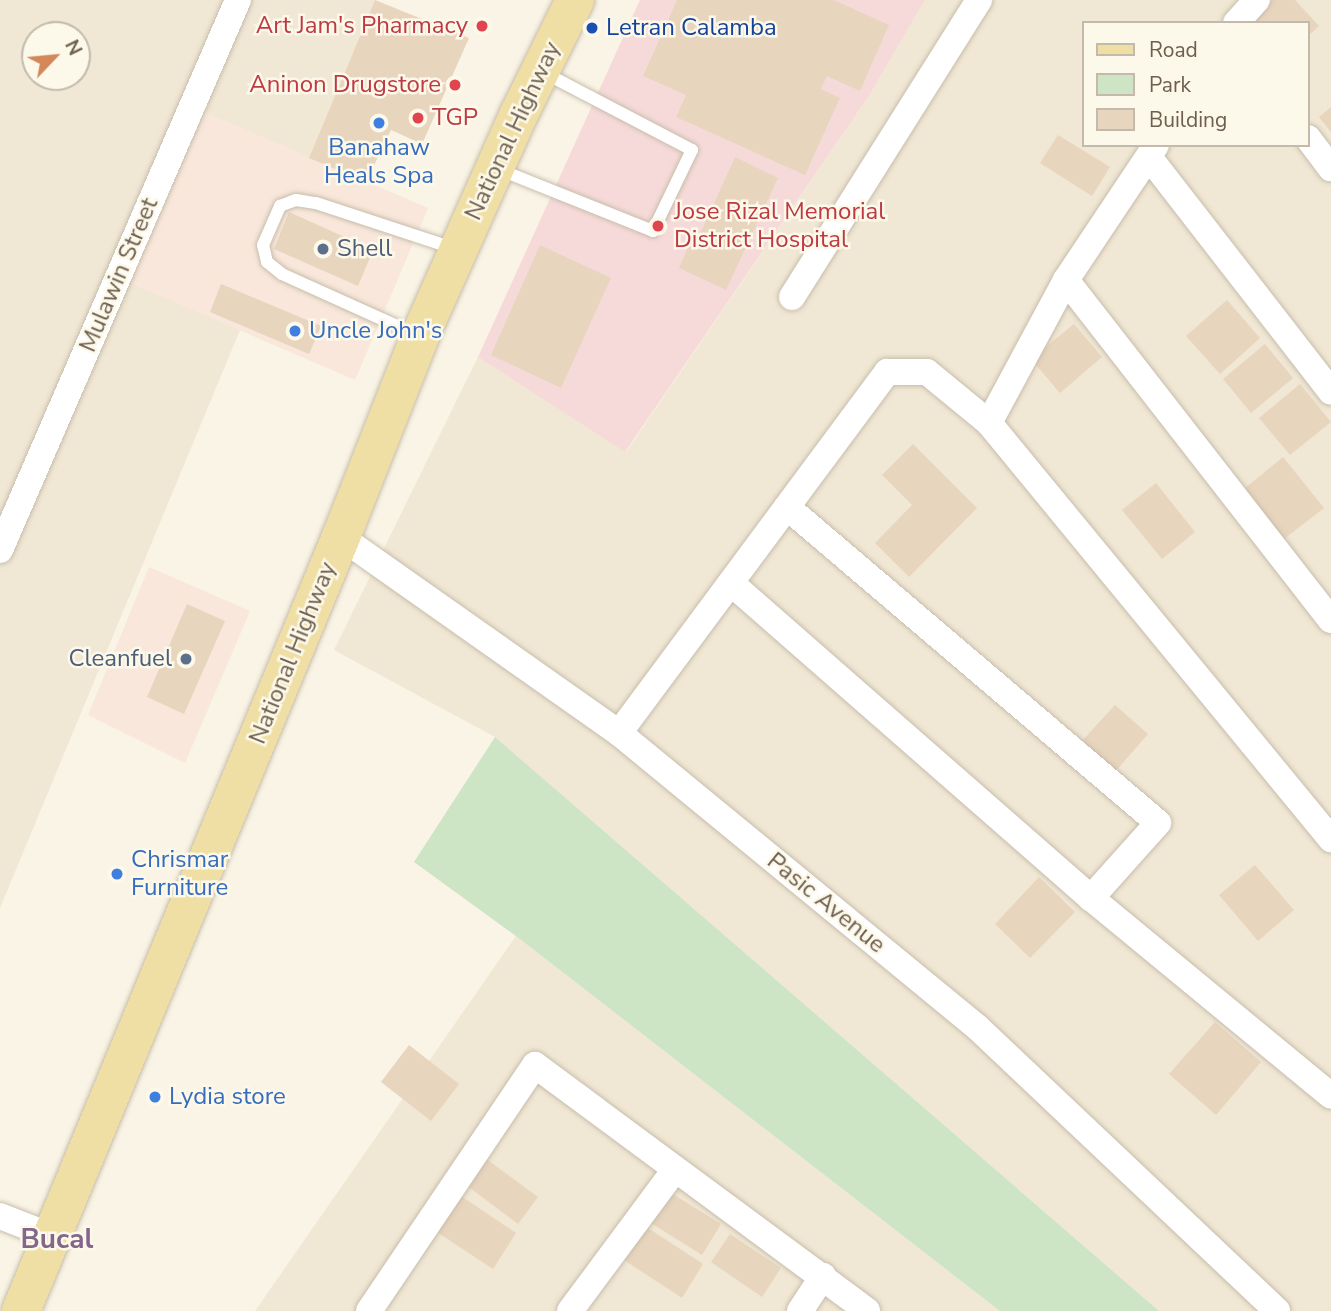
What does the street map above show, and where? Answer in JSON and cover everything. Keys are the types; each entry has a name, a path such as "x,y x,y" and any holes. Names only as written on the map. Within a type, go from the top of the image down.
{"main road":[{"name":"National Highway","path":"21,1311 54,1237 341,537 419,336 495,167 575,0"}],"street":[{"name":"Mulawin Street","path":"0,550 238,0"},
{"path":"792,297 979,0"},
{"path":"1238,21 1257,0"},
{"path":"1310,141 1331,168"},
{"path":"989,423 1066,280 1153,151 1331,392"},
{"path":"1066,280 1331,620"},
{"path":"619,733 887,372 927,372 989,423 1331,839"},
{"path":"787,507 1158,823 1091,898"},
{"name":"Pasic Avenue","path":"341,537 619,733 977,1027 1277,1311"},
{"path":"731,583 1091,898 1331,1096"},
{"path":"369,1311 535,1065 674,1171 823,1276 867,1311"},
{"path":"570,1311 674,1171"},
{"path":"0,1216 54,1237"},
{"path":"800,1311 823,1276"}],"lane":[{"path":"495,167 653,231 692,150 541,71"},
{"path":"419,336 282,274 267,262 263,245 280,206 296,200 316,203 457,249"}],"shaded area":[{"path":"0,0 375,0 309,158 203,112 131,282 240,330 0,908"},
{"name":"Jose Rizal Memorial District Hospital","path":"640,0 925,0 869,96 625,452 478,357"},
{"path":"925,0 1331,0 1331,1311 1159,1311 495,737 334,650 478,357 626,452 869,96"},
{"path":"203,111 428,208 355,380 130,283"},
{"path":"149,567 250,611 185,763 88,715"},
{"path":"516,936 1000,1311 255,1311"}],"green space":[{"path":"495,737 1159,1311 1000,1311 516,936 414,862"}],"building":[{"path":"375,0 469,38 422,144 391,130 366,182 309,158"},
{"path":"677,0 834,0 889,25 860,91 827,76 821,89 840,98 805,175 676,117 686,95 643,76"},
{"path":"1272,0 1295,0 1319,26 1310,34 1310,21 1249,21"},
{"path":"1331,107 1331,132 1319,117"},
{"path":"1058,135 1110,167 1092,196 1040,163"},
{"path":"735,157 778,178 726,290 679,268 694,234 699,236"},
{"name":"Shell","path":"289,212 373,250 358,286 274,249"},
{"path":"540,245 611,278 561,388 491,355"},
{"path":"221,284 321,326 309,354 210,312"},
{"path":"1227,300 1260,338 1220,374 1186,336"},
{"path":"1074,324 1102,357 1060,393 1031,359"},
{"path":"1265,344 1293,378 1251,413 1223,379"},
{"path":"1300,384 1331,422 1290,455 1259,418"},
{"path":"913,444 977,508 909,577 875,543 912,505 882,475"},
{"path":"1283,457 1324,508 1284,539 1244,489"},
{"path":"1156,483 1195,532 1162,559 1122,510"},
{"name":"Cleanfuel","path":"187,604 225,621 184,714 147,697"},
{"path":"1115,705 1148,734 1114,773 1080,743"},
{"path":"1255,865 1294,910 1258,941 1219,895"},
{"path":"1039,877 1075,912 1030,958 995,924"},
{"path":"1215,1022 1261,1062 1216,1115 1169,1074"},
{"path":"409,1045 459,1084 431,1121 381,1082"},
{"path":"485,1158 538,1197 518,1224 466,1185"},
{"path":"671,1193 721,1224 702,1255 651,1223"},
{"path":"458,1194 516,1233 493,1269 434,1230"},
{"path":"645,1226 703,1264 682,1298 624,1260"},
{"path":"730,1234 781,1268 762,1297 711,1262"}],"place":[{"name":"Art Jam's Pharmacy","path":"482,26"},
{"name":"Letran Calamba","path":"592,28"},
{"name":"Aninon Drugstore","path":"455,85"},
{"name":"TGP","path":"418,118"},
{"name":"Banahaw Heals Spa","path":"379,123"},
{"name":"Jose Rizal Memorial District Hospital","path":"658,226"},
{"name":"Shell","path":"323,249"},
{"name":"Uncle John's","path":"295,331"},
{"name":"Cleanfuel","path":"186,659"},
{"name":"Chrismar Furniture","path":"117,874"},
{"name":"Lydia store","path":"155,1097"}],"district":[{"name":"Bucal","path":"57,1239"}]}
